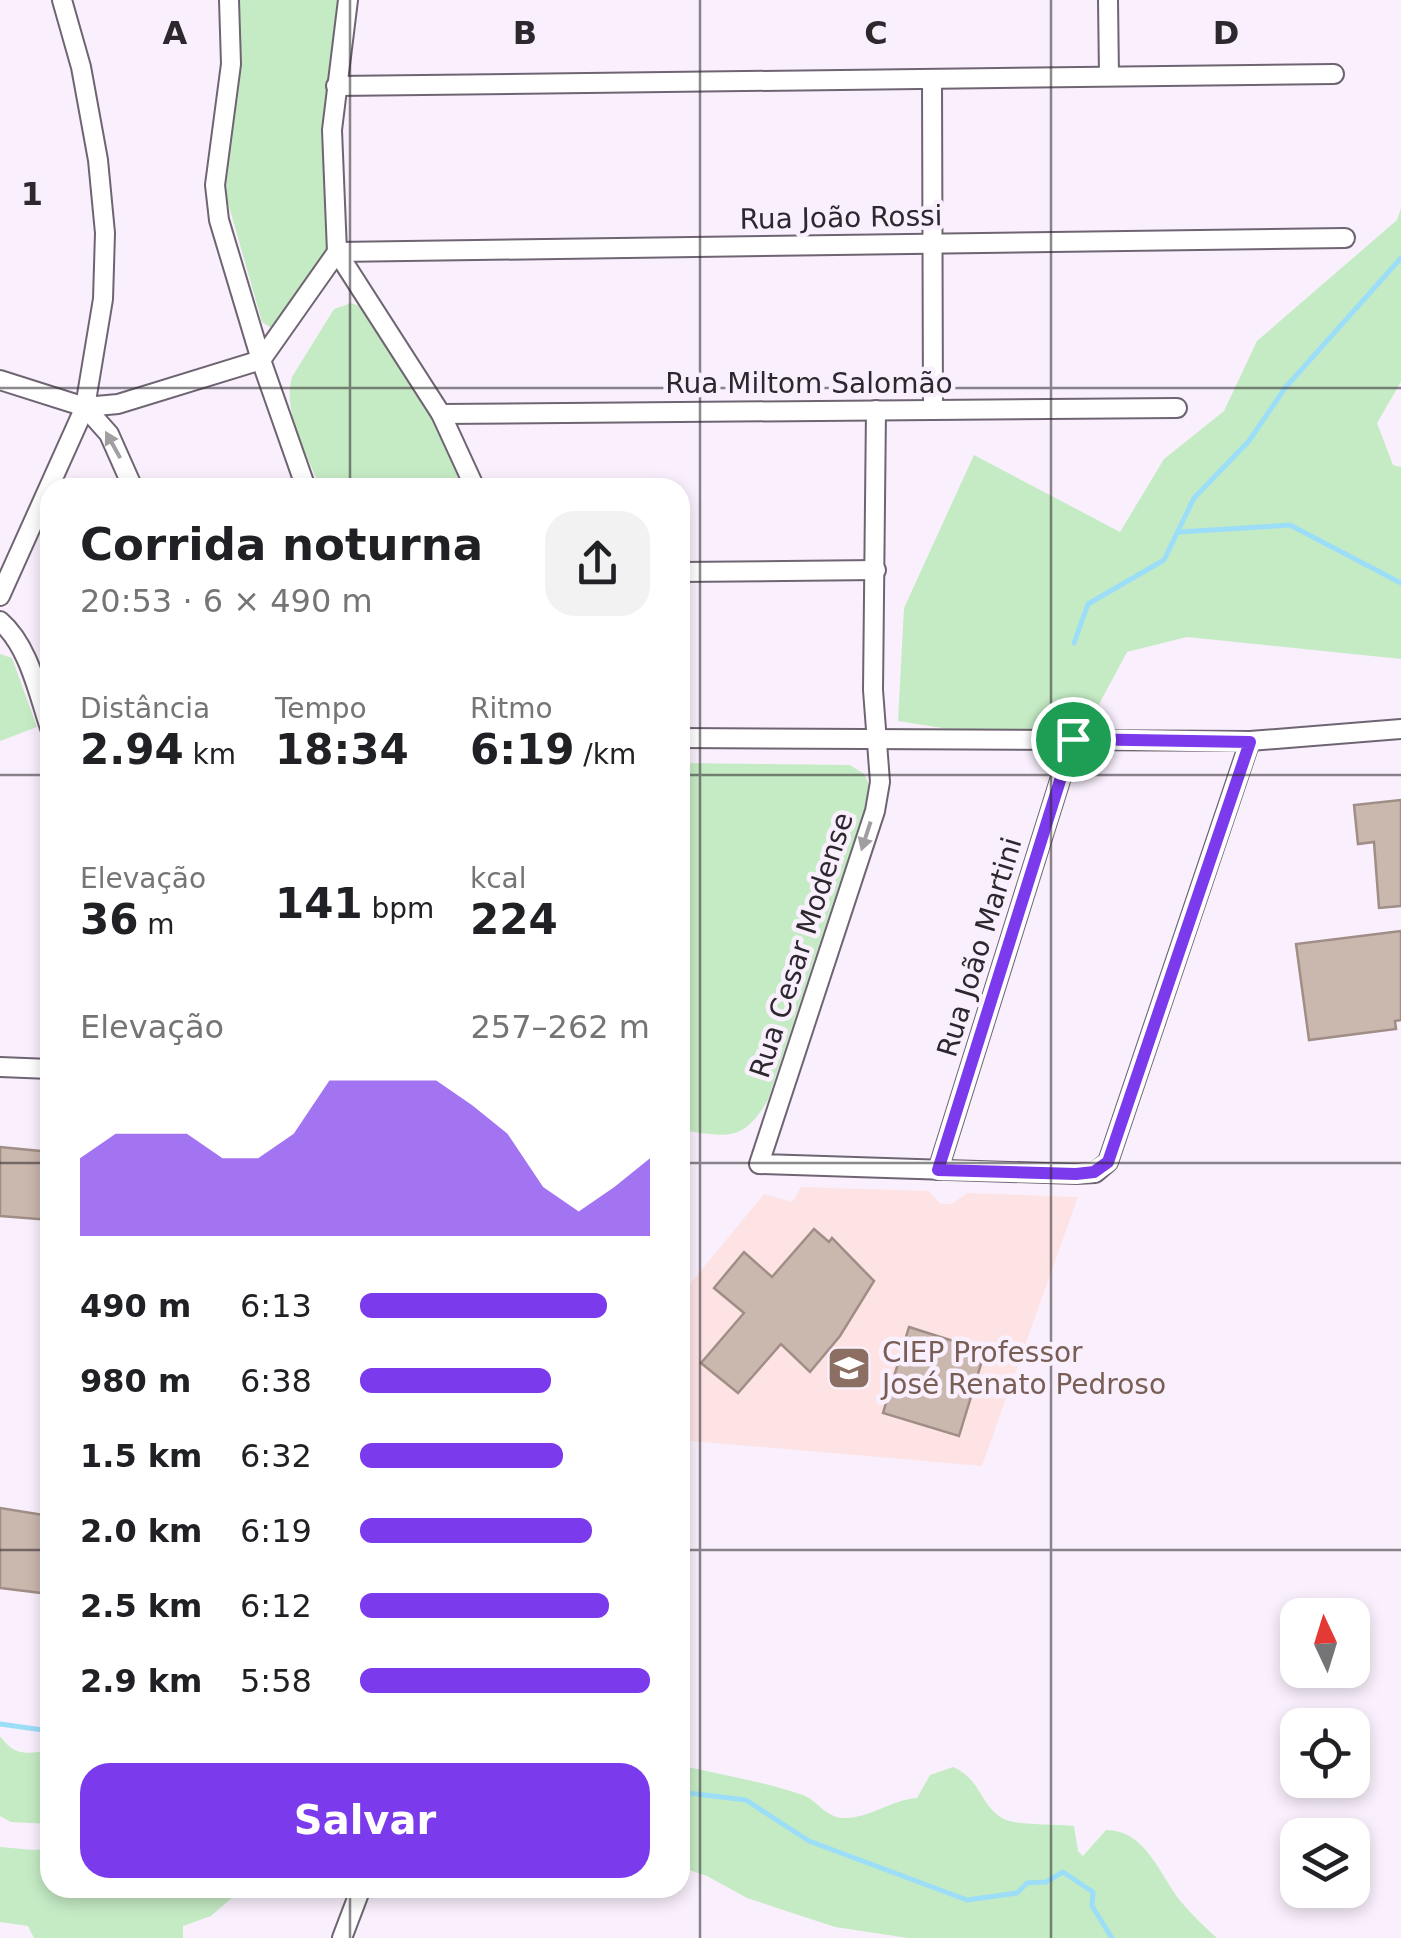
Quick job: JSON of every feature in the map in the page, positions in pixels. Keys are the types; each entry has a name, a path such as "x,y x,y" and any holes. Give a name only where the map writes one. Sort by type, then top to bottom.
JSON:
{"street":[{"path":"53,478 85,407 103,298 105,233 98,160 82,67 62,0"},
{"path":"229,0 231,64 215,185 219,220 261,360 302,478"},
{"path":"348,0 336,86 332,176 338,252 442,414 470,478"},
{"path":"1108,0 1109,76"},
{"path":"336,86 1334,74"},
{"path":"932,79 932,410"},
{"name":"Rua João Rossi","path":"338,252 1345,238"},
{"path":"0,380 85,407 118,404 261,360 338,252"},
{"path":"85,407 109,434 129,478"},
{"name":"Rua Miltom Salomão","path":"442,414 1176,408"},
{"name":"Rua Cesar Modense","path":"876,410 873,690 880,782 874,811 759,1164 938,1170"},
{"path":"0,596 40,507"},
{"path":"690,572 876,570"},
{"path":"0,622 11,630 22,649 40,700"},
{"path":"690,738 1250,742 1401,729"},
{"name":"Rua João Martini","path":"938,1170 1073,739"},
{"path":"938,1170 1076,1174 1094,1172 1108,1162 1250,742"},
{"path":"0,1067 40,1069"},
{"path":"342,1938 358,1898"}],"shaded area":[{"name":"CIEP Professor José Renato Pedroso","path":"801,1187 929,1191 941,1204 952,1204 967,1193 1078,1197 982,1466 690,1441 690,1284 764,1194 792,1202"}],"green space":[{"path":"239,0 338,0 323,153 329,255 273,329 262,322 227,199 223,168 241,30"},
{"path":"1401,208 1401,382 1377,423 1393,465 1401,467 1401,659 1187,637 1127,652 1088,725 974,733 898,721 904,608 974,455 1120,532 1164,459 1224,411 1257,341 1397,220"},
{"path":"351,303 367,309 439,426 460,478 316,478 293,418 290,390 292,377 334,309"},
{"path":"0,654 12,658 37,727 0,741"},
{"path":"690,763 850,765 864,774 871,789 768,1100 741,1130 709,1134 690,1131"},
{"path":"0,1736 16,1751 40,1752 40,1823 11,1822 0,1816"},
{"path":"690,1767 803,1795 831,1815 843,1818 862,1816 917,1798 930,1775 953,1767 970,1778 994,1812 1008,1821 1074,1826 1078,1851 1083,1856 1106,1830 1132,1838 1151,1857 1183,1904 1217,1938 908,1938 835,1927 747,1898 690,1870"},
{"path":"0,1847 40,1849 40,1898 232,1898 211,1916 183,1926 183,1938 34,1938 28,1926 0,1922"}],"building":[{"path":"1401,800 1401,906 1379,908 1374,842 1358,844 1354,805"},
{"path":"1401,931 1401,1020 1395,1021 1396,1029 1309,1040 1296,944"},
{"path":"0,1147 40,1151 40,1219 0,1216"},
{"path":"814,1229 829,1242 832,1238 874,1281 840,1336 810,1372 781,1344 738,1393 701,1363 744,1313 714,1288 744,1252 772,1277"},
{"path":"909,1327 985,1351 959,1436 883,1413"},
{"path":"0,1508 40,1514 40,1593 0,1588"}],"waterway":[{"path":"1074,643 1088,604 1164,560 1194,498 1249,441 1285,388 1401,258"},
{"path":"1179,532 1290,525 1401,583"},
{"path":"0,1724 40,1730"},
{"path":"690,1793 746,1800 809,1841 967,1900 1017,1893 1027,1883 1046,1882 1063,1872 1093,1892 1092,1906 1112,1938"}],"place":[{"name":"CIEP Professor José Renato Pedroso","path":"849,1368"}],"route":[{"path":"1073,739 1250,742 1108,1162 1094,1172 1076,1174 938,1170 1006,955 1073,739"}]}
